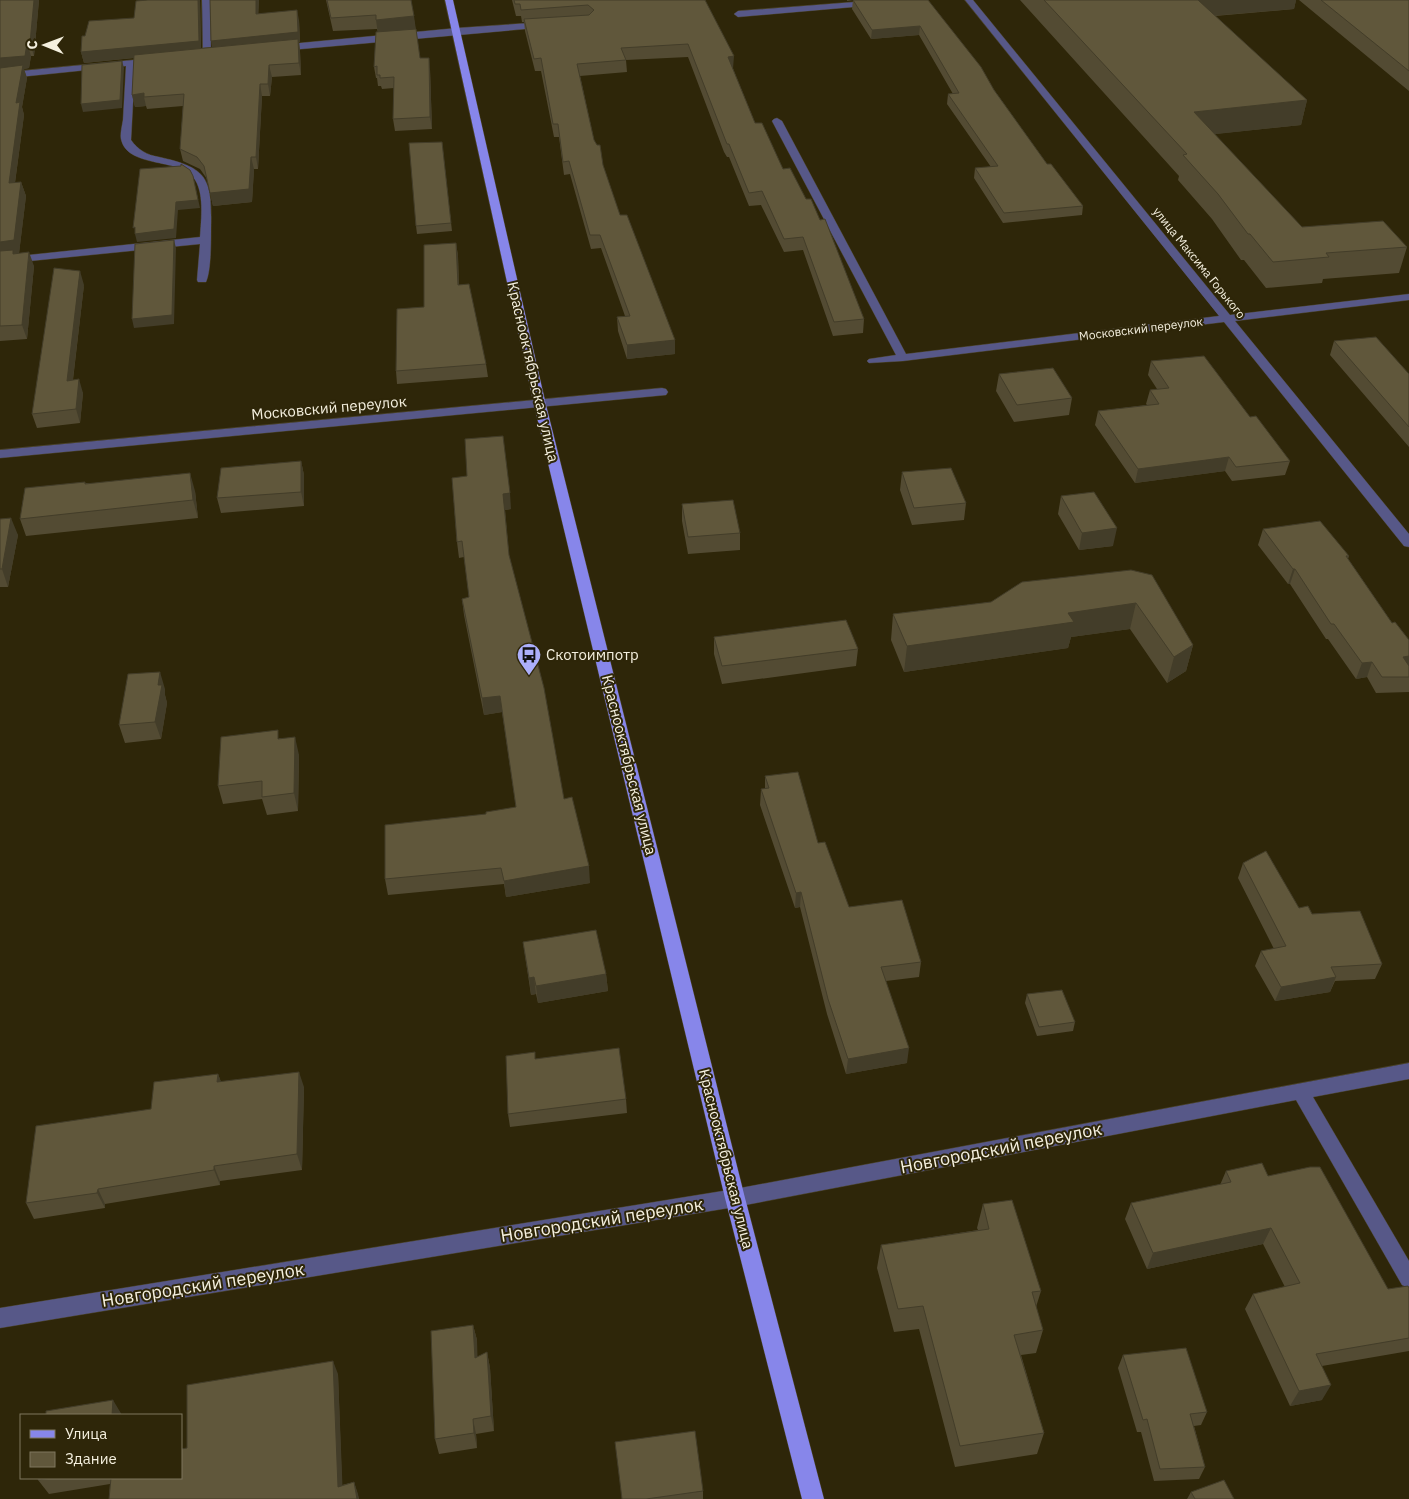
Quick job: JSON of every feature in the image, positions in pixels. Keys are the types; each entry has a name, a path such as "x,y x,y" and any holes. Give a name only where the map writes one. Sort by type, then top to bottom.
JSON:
{"main road":[{"name":"Краснооктябрьская улица","path":"449,0 540,405 735,1198 813,1499"}],"street":[{"path":"206,0 207,55"},
{"path":"808,0 830,7"},
{"path":"738,14 910,0"},
{"name":"улица Максима Горького","path":"969,0 1409,543"},
{"path":"265,50 457,31 551,25"},
{"path":"0,76 160,60"},
{"path":"131,63 126,140 130,148 144,157 182,167 190,171 202,182 206,212 202,280"},
{"path":"777,121 903,358"},
{"path":"0,262 204,240"},
{"name":"Московский переулок","path":"873,361 1409,297"},
{"name":"Московский переулок","path":"0,454 540,405 662,392"},
{"name":"Новгородский переулок","path":"0,1318 735,1198 1409,1071"},
{"path":"1300,1091 1409,1279"}],"building":[{"path":"0,0 34,0 30,43 27,43 25,56 0,58"},
{"path":"198,0 199,41 81,52 82,36 85,36 89,21 134,18 136,1"},
{"path":"210,0 256,0 256,14 297,10 298,32 211,41"},
{"path":"327,0 411,0 414,16 376,20 376,15 331,18"},
{"path":"514,0 705,0 734,56 728,57 755,123 762,123 783,169 790,168 806,199 811,199 820,220 825,219 864,319 834,322 803,237 784,239 762,191 749,193 729,144 727,144 688,44 621,48 626,60 577,64 594,140 597,145 600,145 603,165 620,215 627,215 675,340 627,345 617,317 630,316 600,235 590,235 569,161 563,162 558,124 553,124 541,58 534,59 524,19 589,15 594,10 588,5 521,10 520,4 515,4"},
{"path":"853,0 928,0 981,67 994,90 1047,164 1051,164 1083,206 1004,213 975,168 998,166 948,94 959,93 920,26 872,30"},
{"path":"1044,0 1198,0 1307,100 1194,112 1302,227 1383,221 1407,247 1326,253 1329,257 1273,262 1248,234 1218,194 1183,155 1187,154"},
{"path":"1321,0 1409,0 1409,71"},
{"path":"416,29 420,58 429,58 430,117 393,119 394,77 380,78 380,75 377,75 377,66 374,67 376,32"},
{"path":"298,39 299,63 269,65 268,84 260,84 256,157 251,157 249,189 210,193 204,166 197,157 180,149 184,94 144,97 144,93 132,95 134,55"},
{"path":"122,61 120,100 81,104 82,65"},
{"path":"23,65 16,103 20,102 9,183 21,182 14,240 0,242 0,68"},
{"path":"442,142 451,223 416,226 409,143"},
{"path":"181,164 190,170 193,176 198,200 176,202 174,229 135,234 135,227 133,228 140,169 181,166"},
{"path":"174,240 172,315 132,319 135,244"},
{"path":"456,243 458,285 469,284 486,364 396,371 397,309 424,307 424,245"},
{"path":"13,250 13,254 29,252 22,325 0,326 0,251"},
{"path":"54,268 80,271 67,381 79,379 76,409 32,414"},
{"path":"1376,337 1409,374 1409,427 1334,341"},
{"path":"1204,356 1250,417 1256,416 1290,461 1236,467 1229,457 1138,469 1098,411 1159,404 1150,390 1169,388 1151,361"},
{"path":"1053,368 1072,398 1017,405 999,374"},
{"path":"503,436 510,493 503,494 509,555 544,688 564,799 572,797 589,866 504,881 501,868 385,879 385,825 486,814 486,812 516,807 500,696 482,698 462,599 469,597 462,541 457,542 452,478 467,476 465,439"},
{"path":"301,461 301,492 217,498 221,468"},
{"path":"951,468 966,503 914,508 902,472"},
{"path":"190,473 193,500 20,519 25,488"},
{"path":"1094,492 1117,528 1082,533 1061,496"},
{"path":"733,500 740,533 688,537 682,504"},
{"path":"11,518 2,569 0,569 0,519"},
{"path":"1320,521 1349,556 1346,556 1392,623 1395,622 1409,640 1409,656 1403,657 1409,666 1409,677 1382,677 1372,662 1362,663 1334,624 1331,624 1295,569 1293,569 1263,529"},
{"path":"1131,570 1152,575 1193,645 1174,657 1136,603 1068,613 1074,622 907,646 893,614 991,602 1022,582"},
{"path":"846,620 858,649 722,666 714,637"},
{"path":"160,672 158,685 162,685 155,722 119,725 128,674"},
{"path":"278,730 278,739 295,737 294,793 262,797 262,781 218,786 221,737"},
{"path":"798,772 818,843 825,842 849,907 902,900 921,962 881,967 909,1048 848,1059 828,999 801,892 796,893 761,789 769,788 765,776"},
{"path":"1266,851 1299,908 1308,906 1312,914 1360,911 1382,964 1331,967 1336,977 1281,987 1261,951 1286,946 1243,863"},
{"path":"596,930 606,974 536,986 534,977 529,978 523,942"},
{"path":"1062,990 1075,1022 1039,1027 1027,994"},
{"path":"619,1048 626,1099 508,1114 506,1056 535,1052 535,1059"},
{"path":"299,1072 297,1154 214,1166 214,1170 98,1189 97,1193 26,1203 36,1126 151,1109 154,1082 218,1074 217,1082"},
{"path":"1262,1163 1268,1176 1310,1167 1320,1167 1388,1289 1408,1286 1409,1288 1409,1338 1316,1354 1331,1385 1299,1391 1253,1294 1300,1283 1271,1228 1153,1253 1131,1203 1231,1182 1226,1171"},
{"path":"1012,1200 1041,1291 1032,1292 1043,1330 1014,1335 1044,1433 960,1446 923,1306 898,1309 881,1245 989,1229 983,1204"},
{"path":"473,1325 475,1358 487,1352 491,1416 473,1419 474,1433 435,1439 431,1331"},
{"path":"1186,1348 1207,1412 1190,1414 1205,1467 1160,1469 1147,1419 1143,1420 1123,1355"},
{"path":"333,1361 338,1487 354,1482 357,1499 109,1499 111,1479 182,1479 182,1449 187,1448 187,1385"},
{"path":"113,1400 112,1414 46,1414 46,1411"},
{"path":"695,1431 703,1491 646,1499 622,1499 615,1442"},
{"path":"1224,1480 1234,1499 1195,1499 1191,1492"}],"place":[{"name":"Скотоимпотр","path":"529,676"}]}
